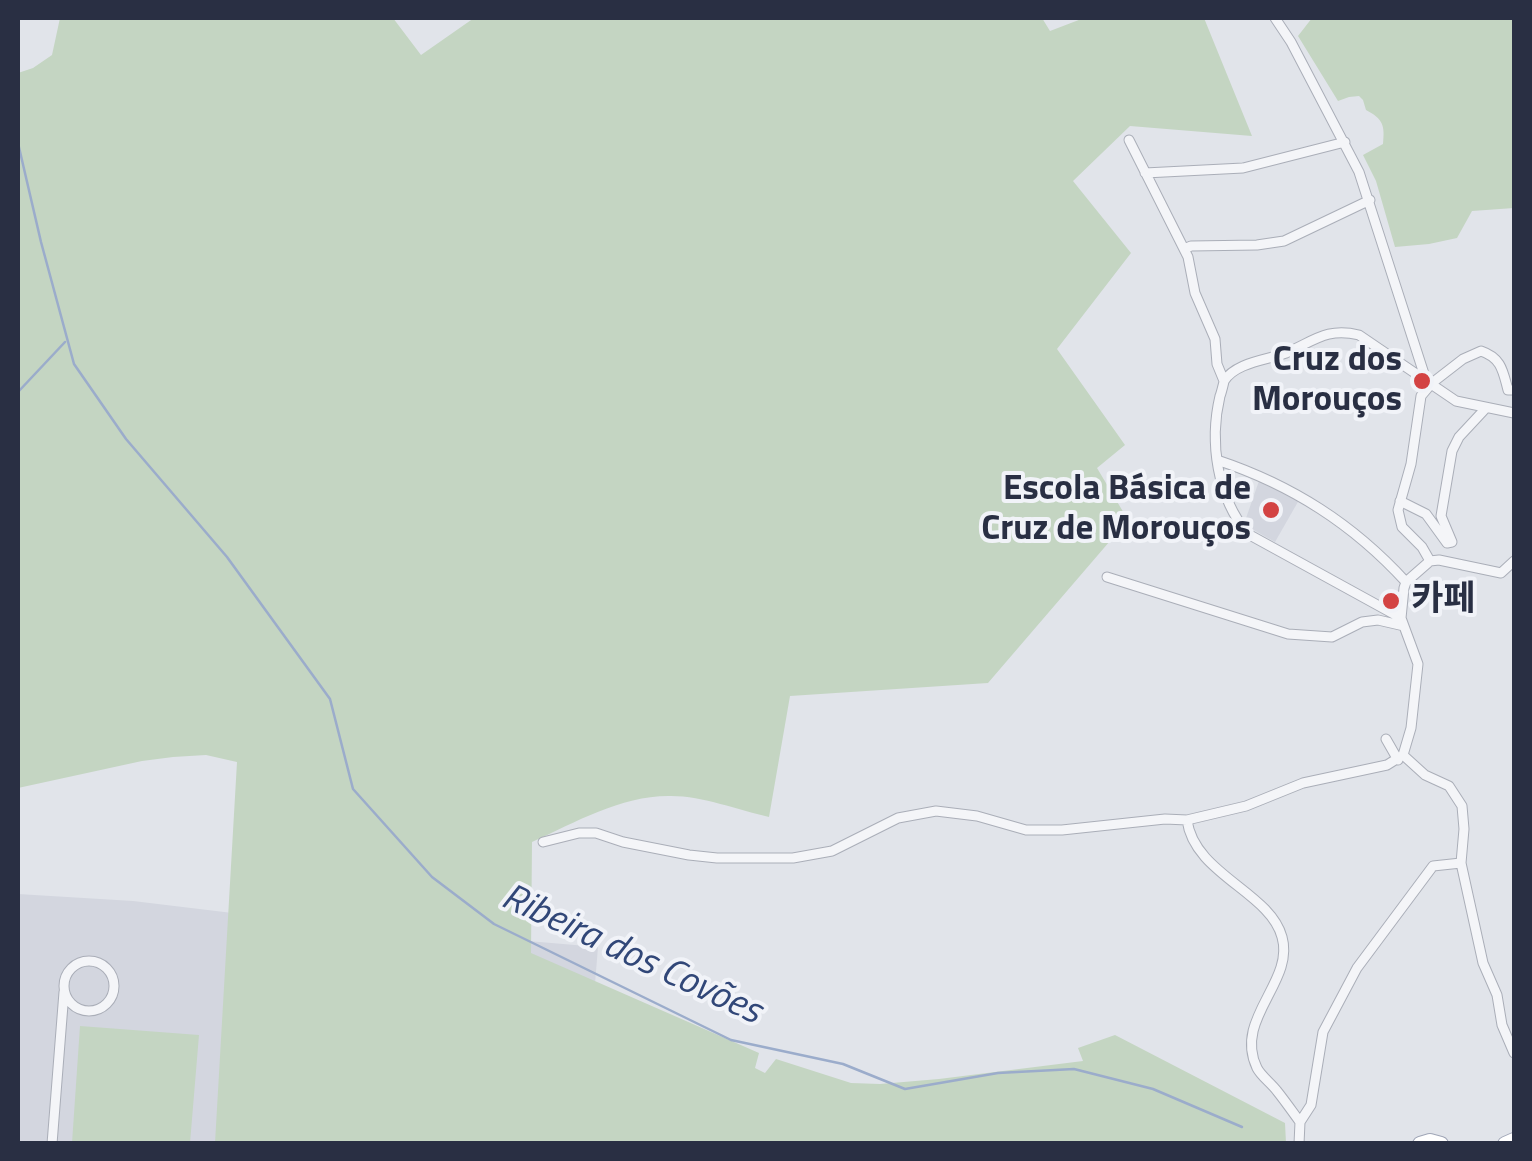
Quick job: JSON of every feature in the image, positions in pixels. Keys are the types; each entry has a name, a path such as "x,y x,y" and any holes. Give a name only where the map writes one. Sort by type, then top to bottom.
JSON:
{"main road":[{"path":"1504,1144 1514,1140"},
{"path":"1420,1144 1440,1144"}],"street":[{"path":"1275,18 1345,142 1370,200 1428,380 1412,464 1398,510 1402,527 1430,561"},
{"path":"1129,140 1190,264 1194,293 1215,340 1217,364 1224,381"},
{"path":"1145,173 1243,168 1345,142"},
{"path":"1184,249 1284,241 1370,200"},
{"path":"1402,622 1248,534 1236,520 1223,490 1217,460 1217,410 1224,381 1238,369 1286,353 1321,335 1342,331 1358,335 1456,400 1514,413"},
{"path":"1428,380 1481,351 1499,361 1508,390 1514,390"},
{"path":"1400,501 1426,514 1447,544 1452,542 1440,516 1452,451 1459,437 1486,408"},
{"path":"1217,460 1261,476 1322,509 1352,529 1406,582"},
{"path":"1401,758 1411,728 1418,664 1402,622 1406,582 1430,561 1501,573 1514,561"},
{"path":"1107,577 1288,634 1332,637 1362,622 1402,622"},
{"path":"1386,739 1401,758 1424,775 1449,786 1462,806 1461,863 1483,963 1497,994 1502,1025 1514,1053"},
{"path":"543,842 596,833 688,856 793,858 832,851 898,818 936,811 977,816 1026,830 1187,820 1246,806 1303,783 1365,771 1401,758"},
{"path":"1187,820 1189,834 1199,850 1273,918 1282,937 1284,958 1254,1025 1251,1049 1258,1070 1300,1122"},
{"path":"1299,1144 1300,1122 1311,1104 1323,1032 1358,968 1433,866 1461,863"},
{"path":"52,1144 64,988 68,971 83,961 104,965 114,979 112,998 106,1005 76,1015 61,1031"},
{"path":"64,988 71,1004 90,1011"}],"shaded area":[{"name":"Escola Básica de Cruz de Morouços","path":"1260,478 1299,500 1275,542 1245,521"},
{"path":"18,894 133,901 307,922 598,947 582,1143 18,1143"}],"green space":[{"path":"60,18 393,18 421,55 474,18 1042,18 1050,31 1084,18 1204,18 1252,136 1130,126 1073,181 1131,253 1057,349 1125,445 1097,468 1128,520 988,683 790,696 769,817 695,798 653,797 600,811 532,842 531,953 759,1053 755,1068 765,1073 776,1059 851,1083 939,1079 1083,1061 1078,1048 1115,1035 1285,1123 1286,1143 215,1143 237,762 206,755 173,757 18,788 18,73 52,55"},
{"path":"1312,18 1514,18 1514,208 1472,211 1457,238 1395,247 1376,181 1363,155 1383,144 1382,123 1366,110 1359,96 1338,101 1298,36"},
{"path":"80,1026 199,1035 190,1143 72,1143"}],"waterway":[{"name":"Ribeira dos Covões","path":"18,143 74,364 126,439 227,557 330,699 353,789 432,877 494,924 731,1040 843,1064 905,1089 998,1073 1074,1069 1153,1089 1242,1127"},
{"path":"18,392 65,342"}],"place":[{"name":"Cruz dos Morouços","path":"1422,381"},
{"name":"Escola Básica de Cruz de Morouços","path":"1271,510"},
{"name":"카페","path":"1391,601"}]}
